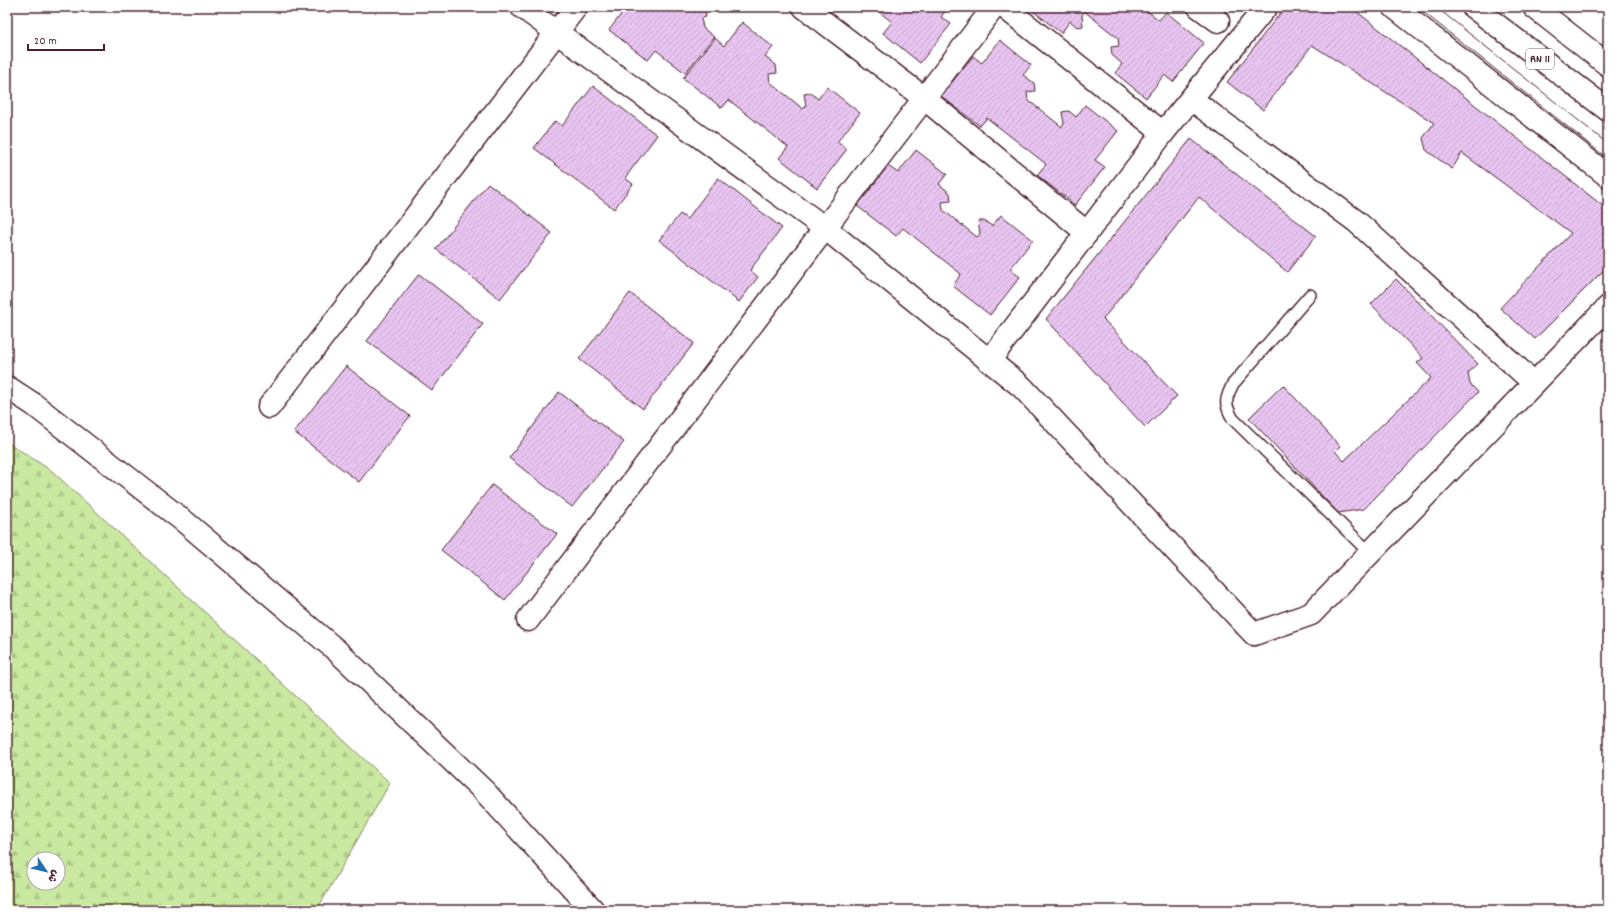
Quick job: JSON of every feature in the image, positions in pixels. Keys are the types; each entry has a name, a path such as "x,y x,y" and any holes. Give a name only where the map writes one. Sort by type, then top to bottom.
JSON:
{"main road":[{"path":"522,7 825,228 1022,387 1254,634 1311,614 1608,307"},
{"path":"269,408 576,7"},
{"path":"804,7 924,98 1087,233"},
{"path":"528,620 994,7"},
{"path":"1004,7 1163,133"},
{"path":"1199,7 1218,21"},
{"path":"989,361 1163,133 1266,7"},
{"path":"1394,7 1608,176"},
{"name":"RN 11","path":"1472,7 1608,110"},
{"path":"1534,7 1608,65"},
{"path":"1191,99 1357,222 1534,383"},
{"path":"7,387 33,404 185,522 336,650 484,791 593,910"}],"lane":[{"path":"1310,295 1233,384 1226,396 1227,409 1233,419 1370,553"}],"green space":[{"path":"7,442 52,471 390,783 317,910 7,910"}],"building":[{"path":"627,7 704,7 706,17 701,18 703,28 714,37 685,73 656,50 648,60 609,30"},
{"path":"873,7 948,7 941,17 951,24 920,63 883,33 892,22"},
{"path":"1028,7 1142,7 1159,20 1166,12 1204,43 1173,82 1164,75 1146,98 1115,73 1122,64 1112,55 1111,47 1119,46 1118,38 1084,11 1082,15 1083,26 1077,27 1070,21 1061,33"},
{"path":"1285,7 1351,7 1608,210 1608,266 1535,339 1500,308 1571,233 1462,153 1452,169 1426,150 1423,138 1434,123 1312,45 1263,110 1227,82"},
{"path":"742,22 773,47 765,57 776,65 777,73 769,74 770,82 803,109 806,106 804,94 811,93 818,99 827,87 860,113 837,142 847,149 817,188 779,158 788,147 729,100 722,108 683,78 715,38 724,46"},
{"path":"1000,40 1031,65 1023,75 1034,83 1035,91 1027,92 1028,100 1062,127 1064,124 1062,112 1069,111 1076,117 1085,105 1118,131 1095,160 1105,167 1075,205 1037,175 1046,164 987,118 980,126 941,96 973,56 982,63"},
{"path":"593,86 657,135 625,178 633,184 614,209 534,148 555,121 562,126"},
{"path":"1191,139 1316,236 1287,272 1199,197 1103,319 1177,396 1145,427 1046,319"},
{"path":"916,150 947,174 939,184 950,193 951,201 942,202 943,210 977,237 980,234 978,221 984,221 992,226 1001,215 1033,240 1010,269 1020,277 990,315 953,286 961,274 903,228 896,236 857,206 888,166 898,173"},
{"path":"718,178 782,228 750,270 758,277 739,302 659,240 680,214 687,219"},
{"path":"488,183 552,233 500,299 436,249"},
{"path":"419,274 483,324 432,390 367,341"},
{"path":"1396,279 1478,364 1468,373 1470,384 1478,392 1364,509 1338,513 1249,418 1283,385 1340,446 1335,451 1344,461 1431,378 1417,363 1423,358 1371,304"},
{"path":"630,293 694,343 643,409 579,359"},
{"path":"346,366 410,416 359,482 294,432"},
{"path":"559,392 624,442 572,507 509,458"},
{"path":"492,485 557,534 505,600 441,550"}],"tram line":[{"path":"1417,7 1608,159"},
{"path":"1436,7 1608,144"}]}
